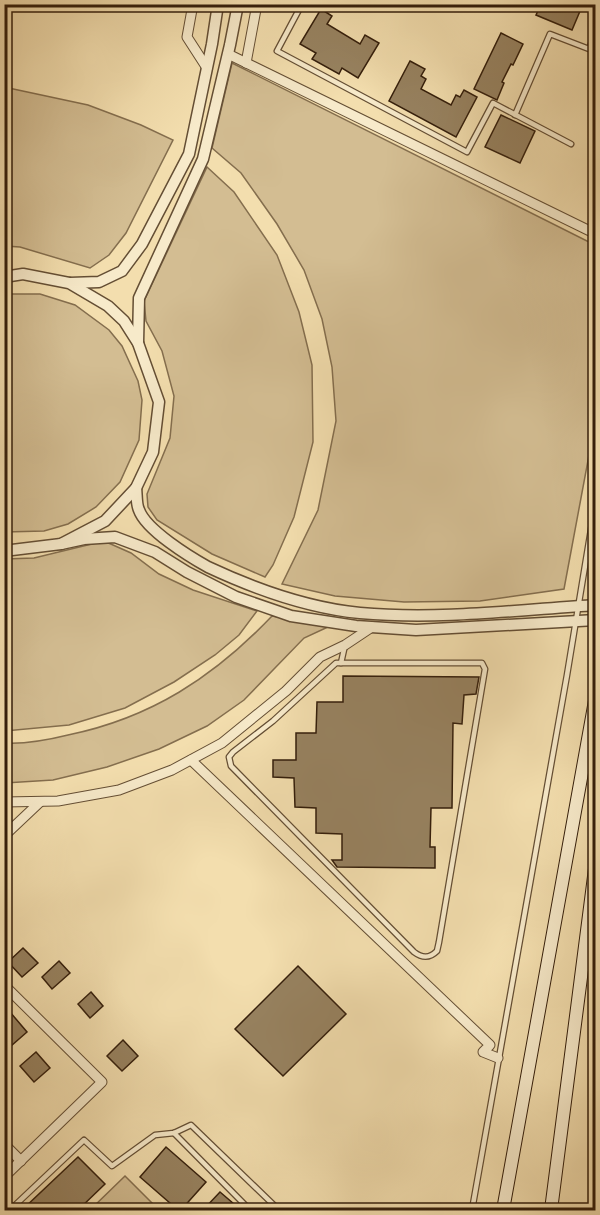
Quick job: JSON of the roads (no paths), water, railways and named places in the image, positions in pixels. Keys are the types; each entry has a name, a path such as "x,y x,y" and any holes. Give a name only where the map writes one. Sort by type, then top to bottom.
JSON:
{"main road":[{"path":"503,1210 596,695"},
{"path":"551,1210 596,861"}],"street":[{"path":"193,4 187,37 207,68"},
{"path":"4,277 23,274 69,283 99,282 122,271 142,244 189,154 218,4"},
{"path":"138,343 139,298 203,159 228,54 237,4"},
{"path":"246,63 257,4"},
{"path":"228,54 596,234"},
{"path":"61,544 105,521 136,488 153,452 159,402 138,343 124,321 108,306 69,283"},
{"path":"136,488 139,511 153,530 192,558 242,583 294,600 359,613 445,615 596,605"},
{"path":"4,549 12,550 84,539 115,537 155,552 236,597 291,616 372,627 416,630 596,620"},
{"path":"4,802 58,801 119,790 172,770 222,743 286,691 320,657 345,645 372,627"},
{"path":"191,760 490,1045 483,1052 498,1059"},
{"path":"4,836 40,802"},
{"path":"4,985 102,1082 4,1177"},
{"path":"4,1144 21,1161"}],"lane":[{"path":"302,4 277,51 466,152 493,103 571,144"},
{"path":"515,115 550,34 590,49 596,31"},
{"path":"472,1210 596,499"},
{"path":"341,663 345,645"},
{"path":"341,663 482,663 485,669 439,942 437,951 427,957 421,957 414,952 239,775 229,762 228,757 233,752 273,721 323,677 332,666 341,663"},
{"path":"10,1210 84,1140 112,1166 155,1135 174,1133 191,1125 279,1210"},
{"path":"174,1133 250,1210"}]}
